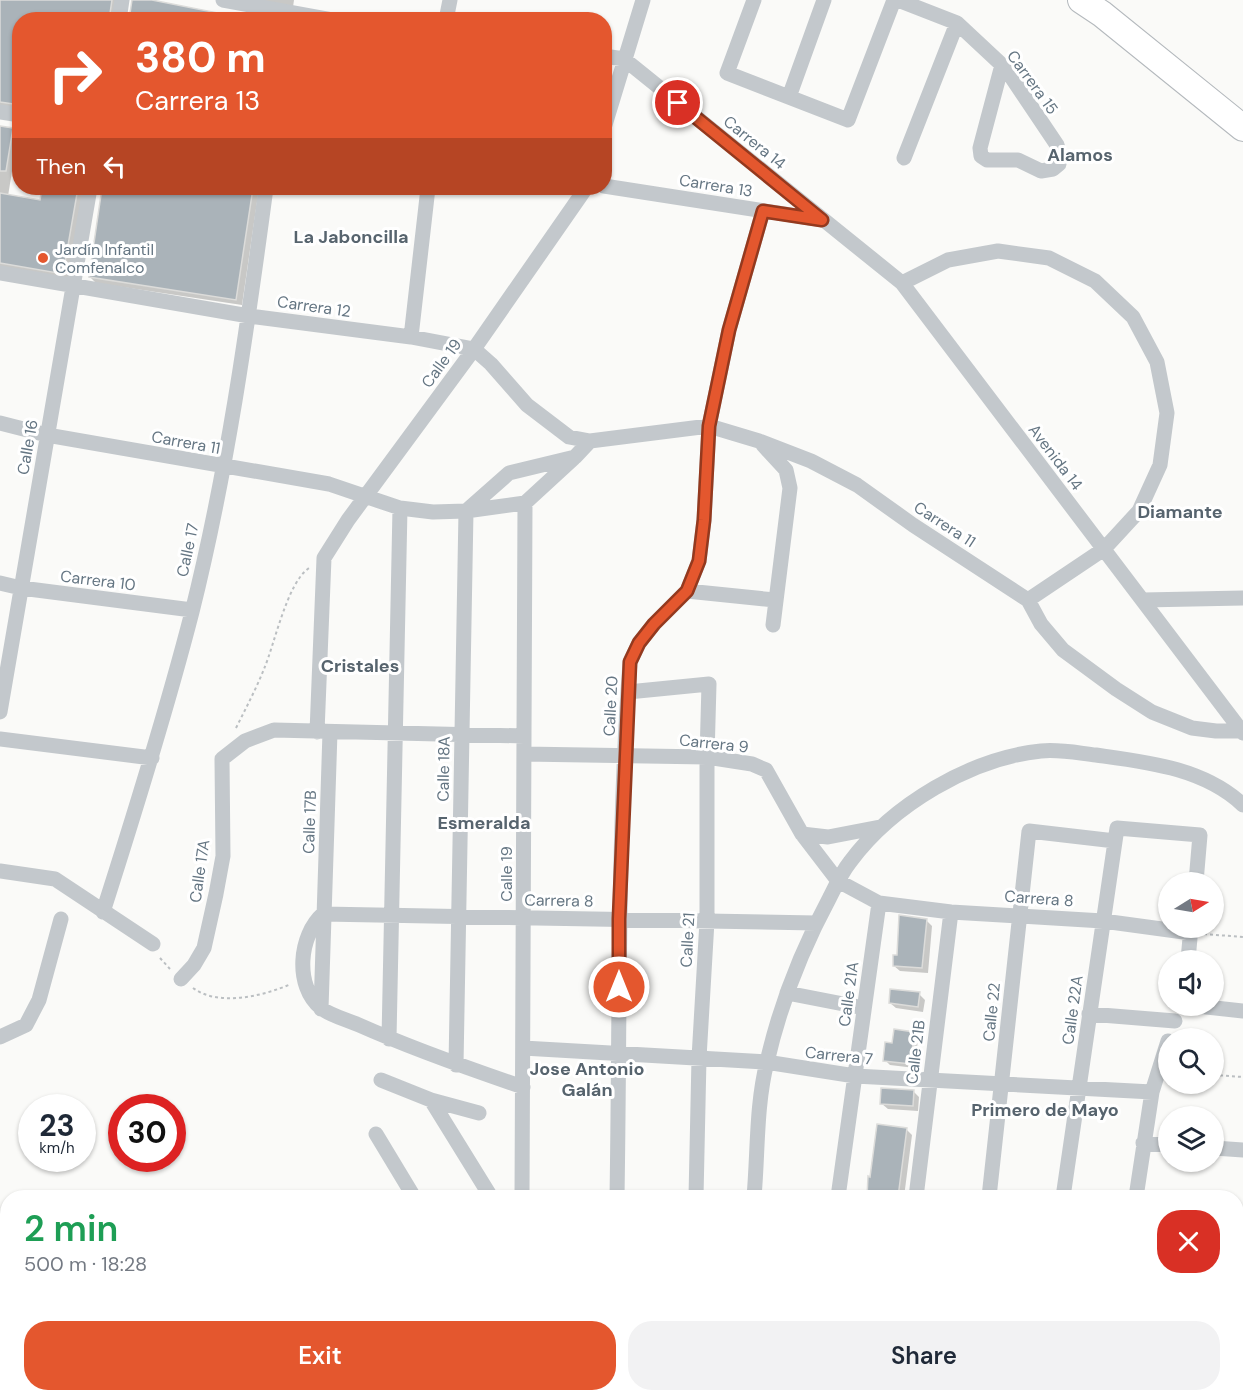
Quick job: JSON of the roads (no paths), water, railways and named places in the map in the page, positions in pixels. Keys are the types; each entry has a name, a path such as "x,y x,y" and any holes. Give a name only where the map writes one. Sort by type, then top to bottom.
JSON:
{"highway":[{"path":"1081,0 1102,14 1243,129"}],"street":[{"path":"223,0 294,11"},
{"path":"612,100 644,0"},
{"path":"754,0 727,73 848,120 894,0"},
{"path":"789,97 824,0"},
{"name":"Carrera 15","path":"898,0 957,23 1002,65 1057,145 1060,154 1059,164 1053,169 1041,171 1018,160 987,160 981,156 980,148 1002,65"},
{"path":"904,158 957,23"},
{"path":"612,57 624,58"},
{"name":"Carrera 14","path":"624,58 822,220"},
{"name":"Carrera 13","path":"612,187 822,220"},
{"name":"Calle 16","path":"0,712 89,195"},
{"name":"Calle 17","path":"103,912 152,758 192,610 224,466 249,316 265,195"},
{"path":"411,337 427,195"},
{"name":"Calle 19","path":"324,558 348,520 474,349 581,195"},
{"name":"Calle 20","path":"616,1190 620,1054 619,919 630,662 639,643 665,612 687,591 699,561 704,520 709,426 729,330 763,211"},
{"name":"Avenida 14","path":"822,220 902,284 1242,732"},
{"path":"902,284 948,260 958,258 998,251 1049,258 1095,281 1133,317 1157,362 1167,413 1160,465 1138,512 1104,549 1028,600"},
{"name":"Carrera 12","path":"0,273 249,316 411,337 474,349"},
{"path":"474,349 491,364 526,405 547,422 568,437 590,441"},
{"name":"Carrera 11","path":"0,423 47,435 329,484 400,508 433,512 466,511"},
{"name":"Carrera 11","path":"590,441 709,426 759,441 811,461 857,485 913,525 1028,600 1041,624 1064,650 1116,689 1152,712 1192,728 1242,732"},
{"path":"466,511 525,503 590,441"},
{"path":"759,441 786,470 790,488 773,625"},
{"path":"466,511 509,473 575,457"},
{"name":"Calle 19","path":"522,1190 525,503"},
{"path":"389,1039 400,508"},
{"name":"Calle 18A","path":"456,1065 466,511"},
{"name":"Calle 17B","path":"323,914 324,558"},
{"name":"Carrera 10","path":"0,583 21,588 192,610"},
{"path":"687,591 776,600"},
{"path":"1143,600 1243,598"},
{"name":"Calle 21","path":"628,692 709,684 706,757 707,921 699,1058 696,1190"},
{"name":"Calle 17A","path":"181,979 194,965 204,948 218,885 223,856 222,759 245,741 274,730 324,732"},
{"path":"324,732 524,736"},
{"path":"0,739 152,758"},
{"path":"754,1190 760,1102 766,1062 787,993 816,923 838,881 849,863 880,827 921,796 968,772 996,761 1044,750 1134,760 1172,768 1206,779 1232,794 1243,805"},
{"name":"Carrera 9","path":"524,754 706,757 752,764 766,770 802,834 838,881"},
{"path":"802,834 828,837 880,827"},
{"name":"Calle 22","path":"990,1190 1029,831 1116,835"},
{"path":"1116,835 1200,835 1197,872"},
{"name":"Calle 22A","path":"1064,1190 1116,835"},
{"path":"0,871 55,879 153,944"},
{"name":"Carrera 8","path":"838,881 879,903 951,912 1020,914 1158,927"},
{"name":"Calle 21A","path":"839,1190 879,903"},
{"name":"Calle 21B","path":"917,1190 951,912"},
{"path":"323,914 308,932 303,953 304,978 321,1009 456,1065 523,1087"},
{"path":"321,1009 323,914"},
{"name":"Carrera 8","path":"323,914 816,923"},
{"path":"0,1037 26,1024 39,1000 61,919"},
{"path":"787,993 864,1008"},
{"path":"1224,1009 1243,1011"},
{"path":"1089,1014 1175,1021"},
{"path":"1173,1028 1178,1016"},
{"name":"Carrera 7","path":"523,1048 766,1062 855,1076 1152,1092"},
{"path":"1137,1190 1152,1092 1158,1073"},
{"path":"381,1080 432,1100 479,1113"},
{"path":"432,1100 487,1190"},
{"path":"376,1134 410,1190"},
{"path":"1143,1143 1158,1144"},
{"path":"1224,1149 1243,1150"}],"place":[{"name":"Jardín Infantil Comfenalco","path":"43,258"}],"district":[{"name":"Alamos","path":"1080,155"},
{"name":"La Jaboncilla","path":"351,237"},
{"name":"Diamante","path":"1180,512"},
{"name":"Cristales","path":"360,666"},
{"name":"Esmeralda","path":"484,823"},
{"name":"Jose Antonio Galán","path":"587,1079"},
{"name":"Primero de Mayo","path":"1045,1110"}]}
